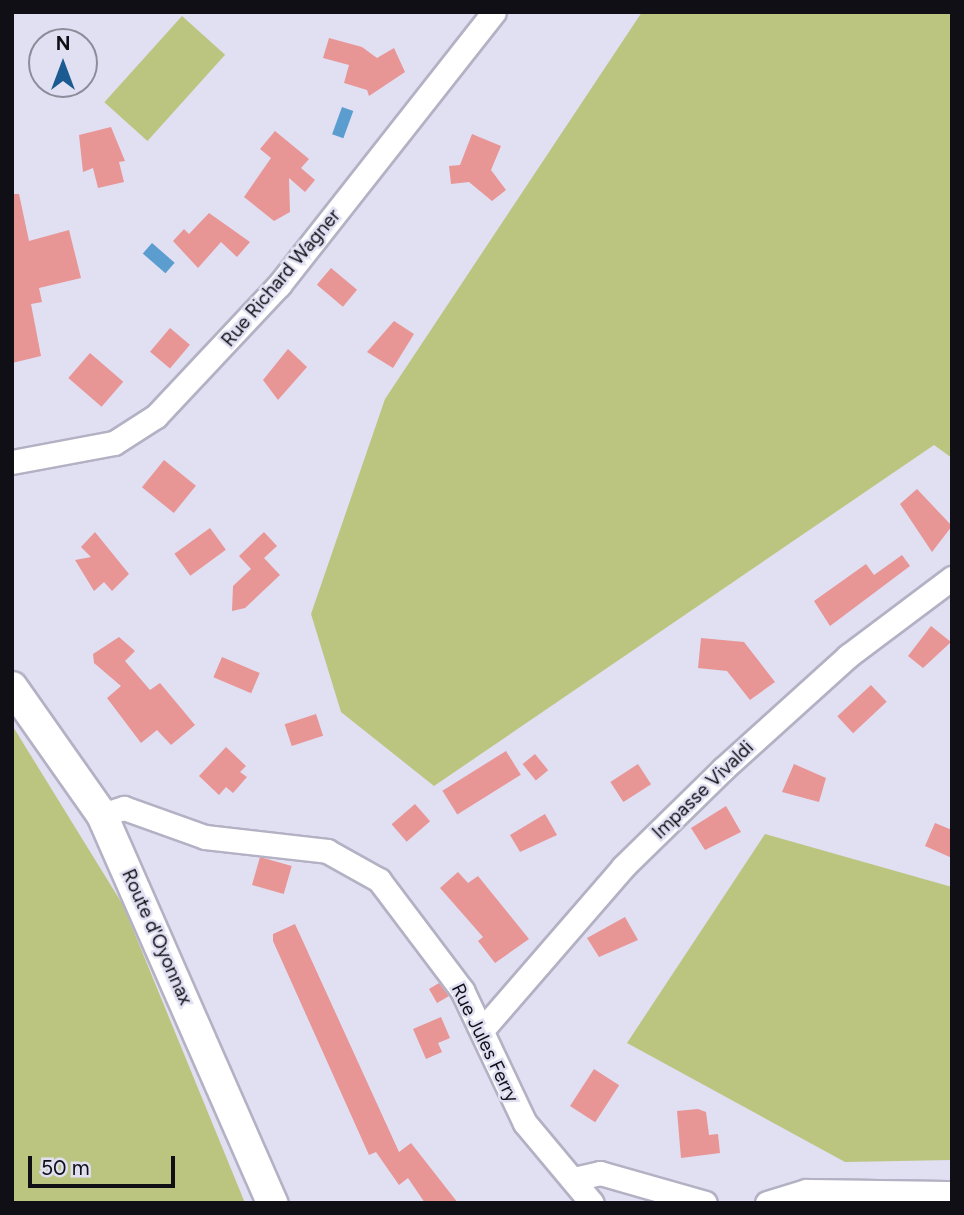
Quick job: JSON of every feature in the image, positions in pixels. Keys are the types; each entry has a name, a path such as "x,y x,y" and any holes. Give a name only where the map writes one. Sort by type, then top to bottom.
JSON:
{"main road":[{"name":"Route d'Oyonnax","path":"12,687 102,815 272,1203"}],"street":[{"name":"Rue Richard Wagner","path":"12,462 114,443 156,416 279,285 494,12"},
{"name":"Impasse Vivaldi","path":"482,1030 623,867 723,769 848,656 952,578"},
{"name":"Rue Jules Ferry","path":"102,815 124,808 205,837 294,845 353,862 399,901 431,943 482,1030 512,1102 592,1203"},
{"path":"574,1179 600,1173 705,1203"},
{"path":"767,1203 806,1191 952,1193"}],"green space":[{"path":"642,12 952,12 952,458 934,445 434,786 341,712 311,614 385,399"},
{"path":"182,16 225,55 147,141 104,102"},
{"path":"12,725 123,905 245,1203 12,1203"},
{"path":"765,834 952,887 952,1160 845,1162 627,1043"}],"water":[{"path":"342,107 353,111 343,138 332,134"},
{"path":"152,243 175,263 165,273 143,254"}],"building":[{"path":"329,38 362,47 377,58 394,48 405,72 369,96 367,90 344,83 349,65 323,58"},
{"path":"111,127 125,161 119,162 124,182 98,188 93,168 83,172 79,135"},
{"path":"275,131 309,159 301,168 315,180 305,192 289,178 290,212 274,221 244,197 271,158 260,149"},
{"path":"472,134 501,146 491,170 506,190 492,201 469,182 451,184 449,166 460,165"},
{"path":"12,194 19,194 29,241 69,230 81,278 39,288 42,302 31,304 41,356 12,363"},
{"path":"209,213 250,242 237,257 221,242 198,268 173,241 184,229 189,234"},
{"path":"331,268 357,290 343,307 317,285"},
{"path":"394,321 414,334 393,368 367,352"},
{"path":"170,328 190,345 170,368 150,352"},
{"path":"288,349 307,367 278,400 263,380"},
{"path":"90,353 123,382 102,407 68,378"},
{"path":"164,460 196,486 174,513 142,487"},
{"path":"917,489 952,526 932,552 900,504"},
{"path":"210,528 226,550 190,576 174,554"},
{"path":"95,532 129,574 112,591 104,582 94,591 75,560 91,557 81,547"},
{"path":"264,532 277,546 264,558 280,575 245,608 232,611 233,586 251,569 239,556"},
{"path":"902,555 910,566 830,626 814,601 866,564 874,575"},
{"path":"931,626 951,642 923,668 908,656"},
{"path":"119,637 135,651 125,661 150,690 160,683 195,725 171,745 157,730 141,743 107,698 121,686 94,663 93,654"},
{"path":"701,638 744,642 775,682 750,700 727,671 698,668"},
{"path":"222,657 260,673 251,693 213,677"},
{"path":"871,685 887,702 853,733 837,716"},
{"path":"316,714 323,736 292,746 285,724"},
{"path":"226,747 246,766 240,772 247,777 233,793 226,787 219,795 199,776"},
{"path":"506,751 521,775 457,814 442,791"},
{"path":"535,754 548,770 536,780 523,764"},
{"path":"638,764 651,784 623,802 610,782"},
{"path":"794,764 826,778 819,802 782,792"},
{"path":"415,804 430,821 407,842 392,824"},
{"path":"726,806 741,832 705,850 691,828"},
{"path":"545,814 557,835 520,852 510,835"},
{"path":"935,823 952,830 952,858 925,846"},
{"path":"260,857 292,866 284,894 252,885"},
{"path":"458,872 468,883 478,876 529,939 495,963 478,941 483,937 440,888"},
{"path":"625,917 638,940 599,957 587,938"},
{"path":"295,924 399,1152 411,1143 458,1203 425,1203 408,1178 399,1185 376,1152 369,1155 273,941 273,934"},
{"path":"439,983 449,996 437,1003 429,989"},
{"path":"441,1017 450,1038 438,1043 442,1052 426,1059 413,1029"},
{"path":"594,1069 619,1085 595,1122 570,1106"},
{"path":"698,1109 706,1112 709,1135 718,1134 720,1153 681,1158 677,1111"}]}
